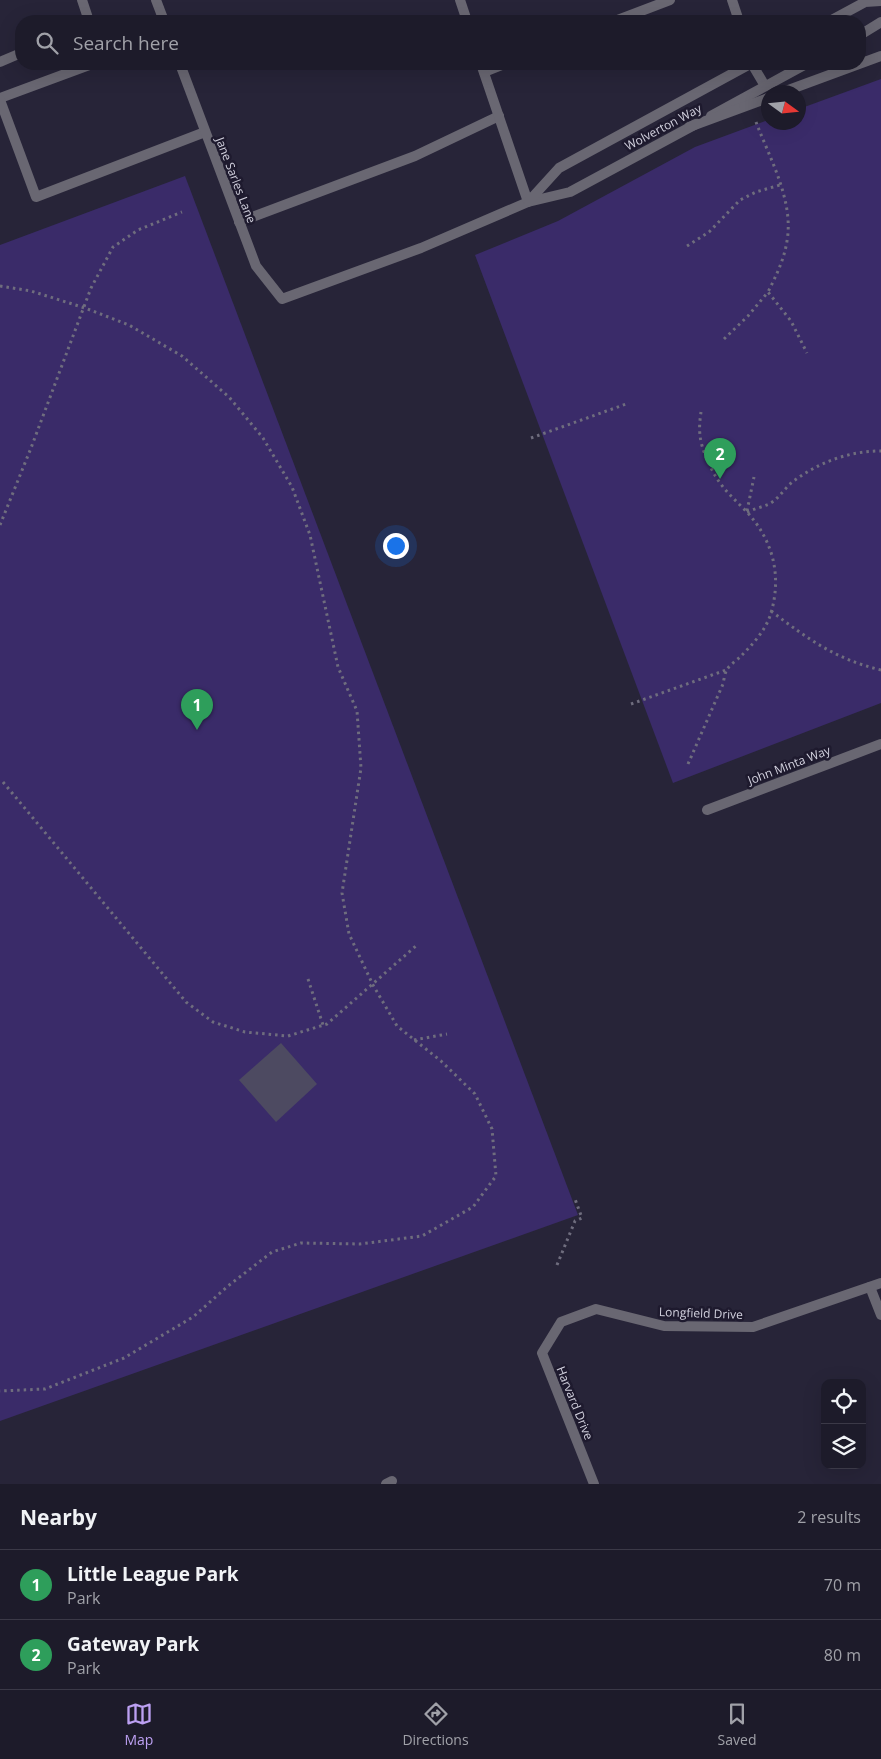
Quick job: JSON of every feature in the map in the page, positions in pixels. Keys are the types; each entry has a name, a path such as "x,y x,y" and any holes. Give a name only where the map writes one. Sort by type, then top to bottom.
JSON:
{"street":[{"path":"82,0 87,15"},
{"path":"156,0 162,15"},
{"path":"460,0 465,15"},
{"path":"631,15 670,0"},
{"path":"732,0 737,15"},
{"path":"841,15 865,2 881,0"},
{"path":"866,31 881,22"},
{"path":"0,62 15,56"},
{"path":"866,62 881,56"},
{"path":"76,70 0,99 36,197 204,132"},
{"name":"Jane Sarles Lane","path":"182,70 256,266 282,299"},
{"path":"483,70 528,202"},
{"name":"Wolverton Way","path":"528,202 559,168 740,70"},
{"path":"755,70 764,85"},
{"name":"Wolverton Way","path":"767,85 795,70"},
{"path":"802,85 843,70"},
{"name":"Wolverton Way","path":"282,299 421,248 528,202 570,192 761,88"},
{"path":"689,127 761,101"},
{"path":"239,222 415,156 499,116"},
{"name":"John Minta Way","path":"707,810 881,744"},
{"name":"Longfield Drive","path":"554,1333 561,1322 596,1309 664,1326 753,1327 881,1283"},
{"path":"870,1287 881,1315"},
{"name":"Harvard Drive","path":"554,1333 542,1354 594,1484"}],"path":[{"path":"724,339 748,316 768,292 780,268 787,240 787,211 780,185 755,121"},
{"path":"687,246 709,232 740,200 756,192 780,185"},
{"path":"0,525 85,308 91,288 113,247 138,230 182,212"},
{"path":"0,286 32,291 85,308 129,325 182,356 229,397 263,438 292,488 310,535 338,667 357,711 360,768 342,893 349,934 373,985 396,1026 441,1061 475,1094 492,1129 496,1176 473,1207 422,1236 360,1244 301,1243 272,1252 228,1286 193,1317 124,1358 45,1389 0,1391"},
{"path":"768,292 791,321 807,353"},
{"path":"531,438 629,403"},
{"path":"631,704 727,670 753,644 763,630 771,611 775,593 776,572 771,552 763,533 747,512 727,493 715,476 706,458 700,435 701,412"},
{"path":"747,512 770,503 792,482 816,466 843,456 869,451 881,451"},
{"path":"747,512 754,477"},
{"path":"771,611 810,641 832,653 856,664 881,670"},
{"path":"688,764 723,684 727,670"},
{"path":"3,782 186,1002 213,1022 245,1032 288,1036 327,1024 417,945"},
{"path":"308,980 323,1025"},
{"path":"414,1040 448,1034"},
{"path":"558,1266 575,1221 582,1218 575,1200"}],"shaded area":[{"path":"881,79 881,703 673,783 475,255 558,221 695,147 761,123 761,130 806,130 806,106"},
{"path":"185,176 578,1215 0,1421 0,245"}],"building":[{"path":"281,1043 317,1084 276,1122 239,1080"}],"place":[{"name":"Gateway Park","path":"720,479"},
{"name":"Little League Park","path":"197,730"}]}
